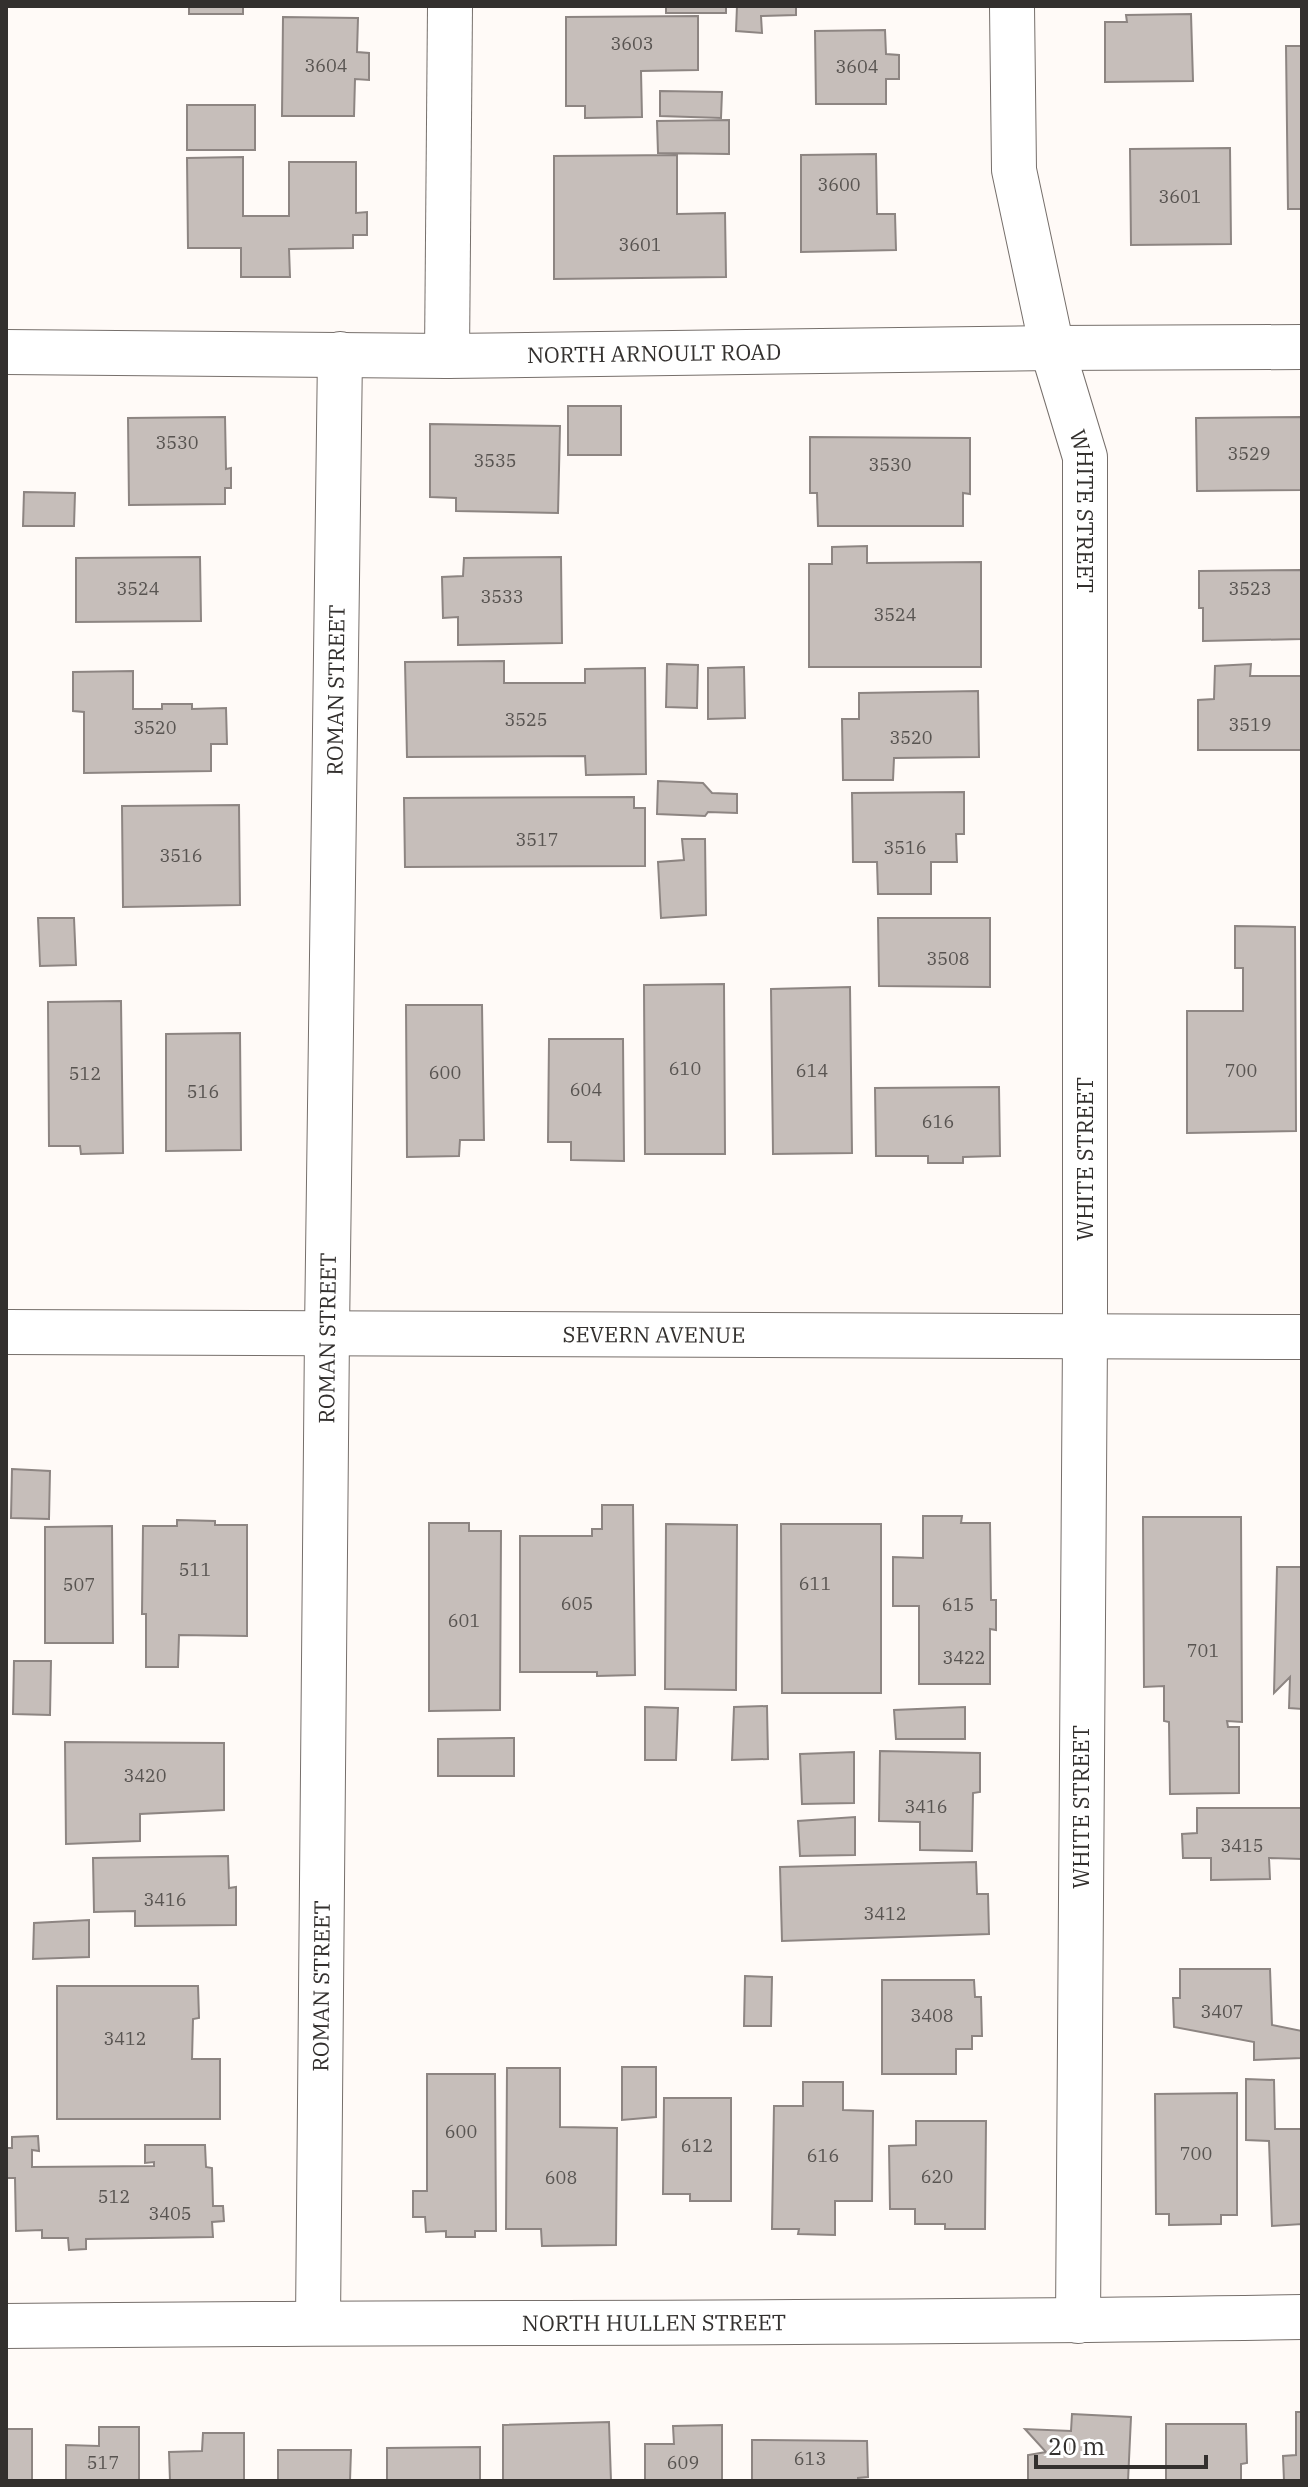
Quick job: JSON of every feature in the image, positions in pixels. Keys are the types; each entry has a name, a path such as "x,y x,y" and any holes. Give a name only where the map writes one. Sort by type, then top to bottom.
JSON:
{"street":[{"path":"447,356 450,6"},
{"name":"WHITE STREET","path":"1012,6 1014,170 1052,348 1085,457 1085,1337 1078,2321"},
{"name":"NORTH ARNOULT ROAD","path":"6,352 447,356 1302,347"},
{"name":"ROMAN STREET","path":"318,2322 340,354"},
{"name":"SEVERN AVENUE","path":"6,1332 1302,1337"},
{"name":"NORTH HULLEN STREET","path":"6,2326 318,2322 1078,2321 1302,2317"}],"building":[{"path":"189,6 243,6 243,14 189,14"},
{"path":"666,6 726,6 726,13 666,13"},
{"path":"737,6 796,6 796,15 761,16 762,33 736,31"},
{"path":"1191,14 1193,81 1105,82 1105,22 1127,22 1126,15"},
{"path":"698,16 698,70 641,71 642,117 585,118 585,106 566,106 566,17"},
{"path":"283,17 358,18 357,52 369,53 369,80 355,79 354,116 282,116"},
{"path":"885,30 886,54 899,55 899,79 886,79 886,104 816,104 815,31"},
{"path":"1286,46 1302,46 1302,209 1288,209"},
{"path":"660,91 722,92 721,118 660,116"},
{"path":"187,105 255,105 255,150 187,150"},
{"path":"729,120 729,154 658,153 657,121"},
{"path":"1230,148 1231,244 1131,245 1130,149"},
{"path":"876,154 877,214 895,214 896,250 801,252 801,155"},
{"path":"677,155 677,214 725,213 726,277 554,279 554,156"},
{"path":"243,157 243,216 289,216 289,162 356,162 356,213 367,212 367,235 353,235 353,248 289,249 290,277 241,277 241,248 188,248 187,158"},
{"path":"568,406 621,406 621,455 568,455"},
{"path":"225,417 226,469 231,468 231,488 225,488 225,504 129,505 128,418"},
{"path":"1302,417 1302,490 1197,491 1196,418"},
{"path":"430,424 560,426 558,513 456,511 456,498 430,497"},
{"path":"810,437 970,438 970,494 963,493 963,526 818,526 817,493 810,493"},
{"path":"24,492 75,493 74,526 23,526"},
{"path":"867,546 867,563 981,562 981,667 809,667 809,564 832,564 832,547"},
{"path":"200,557 201,621 76,622 76,558"},
{"path":"561,557 562,643 458,645 458,617 443,618 442,577 463,576 464,558"},
{"path":"1302,570 1302,639 1203,641 1199,571"},
{"path":"504,661 504,683 585,683 585,669 645,668 646,774 586,775 585,756 407,757 405,662"},
{"path":"667,664 698,665 697,708 666,707"},
{"path":"1251,664 1250,676 1302,676 1302,750 1198,750 1198,700 1214,699 1215,666"},
{"path":"744,667 745,718 708,719 708,668"},
{"path":"133,671 133,709 162,709 162,704 192,704 192,709 226,708 227,744 211,744 211,771 84,773 84,712 73,711 73,672"},
{"path":"978,691 979,757 894,758 893,780 843,780 842,719 859,719 859,693"},
{"path":"658,781 703,783 712,793 737,794 737,813 708,812 705,816 657,814"},
{"path":"964,792 964,834 956,834 957,862 931,862 931,894 878,894 877,862 853,862 852,793"},
{"path":"634,797 634,808 645,808 645,866 405,867 404,798"},
{"path":"239,805 240,905 123,907 122,806"},
{"path":"682,839 705,839 706,915 661,918 658,862 684,860"},
{"path":"38,918 74,918 76,965 40,966"},
{"path":"878,918 990,918 990,987 879,986"},
{"path":"1235,926 1295,927 1296,1131 1187,1133 1187,1011 1243,1011 1243,968 1235,968"},
{"path":"724,984 725,1154 645,1154 644,985"},
{"path":"850,987 852,1153 773,1154 771,989"},
{"path":"121,1001 123,1153 81,1154 80,1146 49,1146 48,1002"},
{"path":"406,1005 482,1005 484,1140 460,1140 459,1156 407,1157"},
{"path":"240,1033 241,1150 166,1151 166,1034"},
{"path":"549,1039 623,1039 624,1161 571,1160 571,1142 548,1142"},
{"path":"999,1087 1000,1156 963,1157 963,1163 928,1163 928,1156 876,1156 875,1088"},
{"path":"12,1469 50,1471 49,1519 11,1518"},
{"path":"602,1505 633,1505 635,1675 520,1672 520,1536 592,1536 592,1529 602,1529"},
{"path":"923,1516 962,1516 961,1523 990,1523 991,1600 996,1600 996,1630 990,1629 990,1684 919,1684 919,1606 893,1606 893,1557 923,1558"},
{"path":"1143,1517 1241,1517 1242,1722 1227,1721 1228,1727 1239,1727 1239,1793 1170,1794 1169,1722 1164,1721 1164,1686 1144,1687"},
{"path":"177,1520 247,1525 247,1636 179,1635 178,1667 146,1667 146,1614 142,1614 143,1526 177,1526"},
{"path":"429,1523 469,1523 469,1531 501,1531 500,1710 429,1711"},
{"path":"666,1524 737,1525 736,1690 665,1689"},
{"path":"781,1524 881,1524 881,1693 782,1693"},
{"path":"112,1526 113,1643 45,1643 45,1527"},
{"path":"1277,1567 1302,1567 1302,1709 1289,1708 1290,1677 1274,1693"},
{"path":"14,1661 51,1661 50,1715 13,1714"},
{"path":"767,1706 768,1759 732,1760 734,1707"},
{"path":"645,1707 678,1708 676,1760 645,1760"},
{"path":"965,1707 965,1739 896,1739 894,1710"},
{"path":"514,1738 514,1776 438,1776 438,1739"},
{"path":"65,1742 224,1743 224,1810 140,1814 140,1841 66,1844"},
{"path":"880,1751 980,1753 980,1792 973,1793 972,1851 920,1850 920,1822 879,1821"},
{"path":"854,1752 854,1803 802,1804 800,1754"},
{"path":"1197,1808 1302,1808 1302,1859 1269,1858 1270,1879 1211,1880 1211,1858 1183,1858 1182,1834 1197,1833"},
{"path":"855,1817 855,1855 800,1856 798,1821"},
{"path":"228,1856 229,1888 236,1887 236,1925 135,1926 135,1911 94,1912 93,1858"},
{"path":"976,1862 977,1894 988,1894 989,1934 782,1941 780,1867"},
{"path":"89,1920 89,1957 33,1959 34,1923"},
{"path":"1180,1969 1270,1969 1272,2025 1302,2031 1302,2058 1254,2060 1254,2042 1174,2027 1173,1998 1180,1998"},
{"path":"745,1976 772,1977 771,2026 744,2026"},
{"path":"882,1980 974,1980 975,1997 981,1997 982,2036 972,2036 972,2049 956,2049 956,2074 882,2074"},
{"path":"57,1986 198,1986 199,2018 193,2019 192,2059 220,2059 220,2119 57,2119"},
{"path":"622,2067 656,2067 656,2117 622,2120"},
{"path":"507,2068 560,2068 560,2127 617,2128 616,2245 542,2246 541,2229 506,2229"},
{"path":"427,2074 495,2074 496,2231 475,2231 475,2237 446,2237 446,2231 426,2232 425,2217 413,2217 413,2191 427,2191"},
{"path":"1246,2079 1274,2080 1275,2129 1302,2129 1302,2224 1272,2226 1269,2141 1246,2140"},
{"path":"803,2082 843,2082 843,2110 873,2111 872,2201 835,2201 835,2235 798,2234 799,2229 772,2229 774,2106 803,2106"},
{"path":"1237,2093 1237,2215 1221,2215 1221,2224 1169,2225 1169,2214 1156,2214 1155,2094"},
{"path":"664,2098 731,2098 731,2201 690,2201 690,2194 663,2194"},
{"path":"916,2121 986,2121 985,2229 945,2229 945,2224 915,2224 915,2209 890,2209 889,2146 916,2145"},
{"path":"38,2136 39,2151 32,2150 32,2167 154,2166 154,2162 145,2163 145,2145 205,2145 206,2167 212,2168 213,2206 223,2206 224,2221 212,2222 213,2237 86,2239 86,2249 69,2250 68,2238 42,2238 42,2230 16,2231 15,2178 6,2178 6,2148 12,2148 12,2137"},
{"path":"1296,2412 1302,2412 1302,2481 1284,2481 1283,2456 1296,2455"},
{"path":"1072,2414 1131,2417 1128,2481 1028,2481 1028,2455 1046,2452 1025,2429 1071,2431"},
{"path":"609,2422 611,2481 503,2481 503,2425"},
{"path":"1166,2424 1246,2424 1247,2463 1241,2464 1241,2481 1166,2481"},
{"path":"722,2425 722,2481 645,2481 645,2444 674,2444 673,2426"},
{"path":"99,2427 139,2427 139,2481 66,2481 66,2445 99,2446"},
{"path":"6,2429 32,2429 32,2481 6,2481"},
{"path":"203,2433 244,2433 244,2481 170,2481 169,2452 202,2451"},
{"path":"752,2440 867,2441 868,2477 858,2478 858,2481 752,2481"},
{"path":"480,2447 480,2481 387,2481 387,2448"},
{"path":"278,2450 351,2450 350,2481 278,2481"}]}
